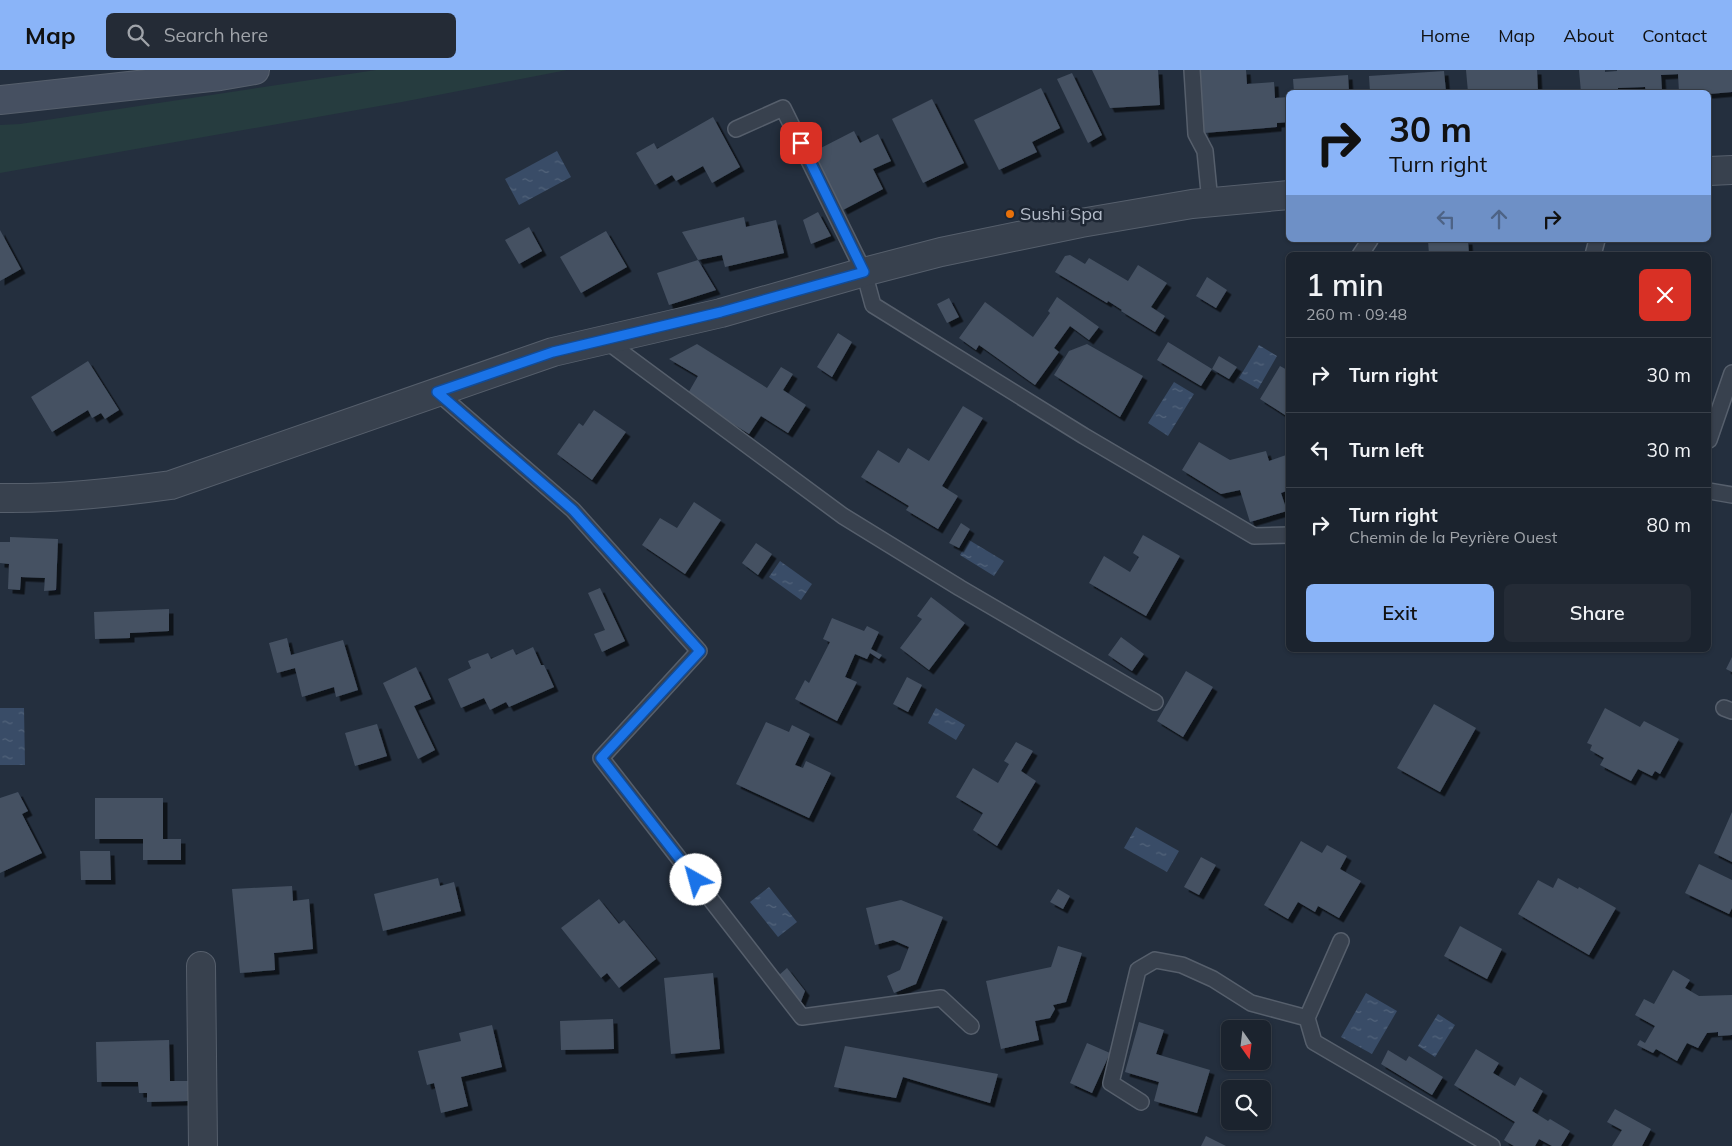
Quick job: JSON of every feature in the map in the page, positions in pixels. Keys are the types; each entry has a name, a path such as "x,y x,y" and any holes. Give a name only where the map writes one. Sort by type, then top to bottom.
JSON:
{"main road":[{"path":"0,100 220,76 255,70"}],"street":[{"path":"1711,171 1732,170"},
{"path":"0,498 40,499 107,494 171,485 553,352 721,312 942,252 1081,223 1210,202 1286,195"},
{"path":"201,966 202,1146"}],"lane":[{"path":"1192,70 1196,134 1205,151 1210,202"},
{"path":"736,129 783,108 864,272 873,305 1084,436 1254,536 1286,535"},
{"path":"605,340 842,516 960,588 1155,702"},
{"path":"1711,434 1732,373"},
{"path":"437,392 573,510 700,651 601,758 802,1016 941,998 971,1026"},
{"path":"1711,491 1732,495"},
{"path":"1341,941 1307,1018 1314,1042 1492,1146"},
{"path":"1141,1102 1111,1083 1138,970 1155,960 1182,965 1212,979 1252,1003 1307,1018"}],"green space":[{"path":"376,70 567,70 402,102 0,173 0,125 20,124"}],"water":[{"path":"557,151 571,177 519,205 505,179"},
{"path":"1259,345 1277,356 1258,389 1239,378"},
{"path":"1174,382 1194,394 1168,436 1148,423"},
{"path":"969,540 1004,561 994,576 960,555"},
{"path":"780,561 812,584 801,600 769,577"},
{"path":"0,708 24,708 25,765 0,765"},
{"path":"936,708 965,725 956,740 928,723"},
{"path":"1136,827 1179,851 1167,872 1124,848"},
{"path":"769,887 797,922 778,937 750,902"},
{"path":"1366,993 1397,1011 1372,1054 1341,1037"},
{"path":"1438,1014 1455,1025 1435,1057 1418,1046"}],"building":[{"path":"1092,70 1158,70 1160,105 1110,108"},
{"path":"1200,70 1246,70 1247,84 1274,82 1275,98 1286,97 1286,122 1277,123 1277,127 1204,133"},
{"path":"1466,70 1537,70 1538,90 1468,90"},
{"path":"1579,70 1605,70 1605,72 1617,70 1732,70 1732,92 1711,94 1711,90 1679,90 1678,74 1661,75 1662,90 1646,90 1645,87 1618,88 1618,90 1581,90"},
{"path":"1444,71 1446,90 1370,90 1369,76"},
{"path":"1072,73 1102,135 1088,143 1057,79"},
{"path":"1348,75 1349,90 1294,90 1293,79"},
{"path":"1041,88 1060,128 1032,142 1037,152 999,170 974,120"},
{"path":"932,99 964,163 923,183 892,119"},
{"path":"713,117 740,167 712,183 703,166 676,181 672,175 655,185 636,153 654,143 657,149"},
{"path":"854,131 860,143 878,134 891,161 873,169 883,189 843,210 813,152"},
{"path":"818,212 831,236 811,244 803,220"},
{"path":"744,217 746,227 776,220 784,253 725,267 722,255 698,260 682,232"},
{"path":"529,227 542,251 519,264 505,240"},
{"path":"0,230 21,269 0,281"},
{"path":"606,231 627,267 581,293 560,257"},
{"path":"1428,242 1468,242 1469,252 1429,252"},
{"path":"1070,255 1085,264 1089,258 1128,281 1138,265 1167,283 1151,307 1165,316 1155,332 1108,301 1107,303 1055,272 1065,256"},
{"path":"698,260 716,290 669,305 657,273"},
{"path":"1207,277 1227,290 1216,308 1196,296"},
{"path":"1057,297 1099,327 1089,340 1070,326 1054,348 1059,352 1035,385 979,345 976,350 959,338 985,302 1033,337 1050,313 1048,311"},
{"path":"949,298 959,317 947,323 937,304"},
{"path":"838,333 852,342 832,377 817,367"},
{"path":"1168,342 1212,369 1201,386 1157,360"},
{"path":"697,344 767,388 781,367 793,374 783,390 806,405 788,433 761,416 749,434 687,395 698,376 669,359"},
{"path":"1087,344 1143,376 1120,417 1054,375 1069,351"},
{"path":"1219,356 1237,367 1229,379 1212,369"},
{"path":"88,361 119,410 105,419 101,413 92,418 88,410 52,432 31,397"},
{"path":"1280,366 1286,369 1285,415 1260,399"},
{"path":"963,406 983,418 942,486 958,496 938,529 906,510 909,506 861,477 878,450 899,463 908,448 929,461"},
{"path":"594,410 626,432 592,480 557,454 579,423 583,426"},
{"path":"1199,442 1230,460 1266,451 1269,461 1286,455 1286,491 1281,493 1286,511 1250,522 1240,490 1221,494 1182,470"},
{"path":"694,502 721,520 685,574 642,545 660,518 677,528"},
{"path":"961,523 970,529 959,548 949,543"},
{"path":"1143,535 1180,556 1146,616 1089,583 1104,556 1130,572 1139,557 1133,553"},
{"path":"10,537 58,539 56,590 44,591 45,578 21,577 20,590 8,589 9,564 0,563 0,542 10,542"},
{"path":"756,543 772,554 758,575 742,563"},
{"path":"600,588 625,641 602,652 594,634 605,630 588,593"},
{"path":"931,597 965,623 929,670 900,648 922,619 917,616"},
{"path":"169,609 169,631 130,633 130,638 95,639 94,612"},
{"path":"832,618 864,631 867,626 879,632 871,649 882,655 879,659 870,653 867,659 855,654 845,677 857,682 837,721 795,699 805,680 809,683 830,642 823,639"},
{"path":"1121,637 1144,654 1132,671 1108,655"},
{"path":"287,638 291,655 343,640 358,690 336,697 334,687 302,697 295,668 277,673 269,643"},
{"path":"533,647 554,687 509,707 506,702 490,710 484,698 461,708 448,679 471,668 468,661 488,653 491,659 513,649 516,655"},
{"path":"1732,657 1732,672 1726,669"},
{"path":"416,667 431,699 414,706 435,750 418,759 383,683"},
{"path":"1186,671 1213,687 1183,737 1157,721"},
{"path":"907,677 922,685 908,712 893,704"},
{"path":"1434,704 1476,728 1440,792 1397,768"},
{"path":"1605,708 1640,727 1644,721 1679,739 1660,774 1655,771 1652,776 1638,769 1631,781 1600,765 1604,758 1590,750 1592,745 1587,743"},
{"path":"766,722 789,732 792,725 810,734 795,765 803,768 806,761 831,773 809,818 736,784"},
{"path":"377,724 387,756 355,766 345,733"},
{"path":"1016,742 1033,751 1021,771 1036,781 997,846 973,830 983,813 956,797 973,768 998,783 1009,764 1004,761"},
{"path":"18,792 28,811 22,814 42,853 0,873 0,798"},
{"path":"95,798 163,798 163,839 181,839 181,860 143,860 143,839 95,839"},
{"path":"1732,812 1732,862 1714,853"},
{"path":"1301,841 1322,853 1327,845 1347,856 1340,869 1361,881 1339,918 1318,906 1315,912 1298,902 1288,919 1264,905"},
{"path":"80,851 110,851 111,880 81,880"},
{"path":"1201,857 1216,865 1199,895 1184,887"},
{"path":"1699,864 1732,880 1732,908 1729,914 1685,893"},
{"path":"438,878 440,886 454,882 461,911 383,931 374,894"},
{"path":"1558,878 1578,889 1579,887 1616,908 1589,955 1518,914 1538,880 1553,888"},
{"path":"292,886 293,901 309,899 313,949 274,953 275,970 240,973 232,889"},
{"path":"1058,889 1070,896 1063,909 1050,902"},
{"path":"599,899 619,924 624,920 656,959 619,988 607,973 601,978 561,928"},
{"path":"901,900 943,917 916,984 894,993 887,976 900,970 909,947 893,940 875,945 866,908"},
{"path":"1460,926 1502,949 1487,979 1444,956"},
{"path":"1058,946 1082,953 1066,1002 1053,1005 1055,1009 1050,1018 1035,1021 1039,1040 1001,1049 986,981 1051,967"},
{"path":"787,968 805,991 800,1004 778,976"},
{"path":"1673,970 1690,980 1685,988 1699,996 1732,995 1732,1035 1718,1036 1718,1032 1707,1033 1698,1048 1687,1043 1677,1061 1656,1049 1653,1053 1637,1045 1640,1040 1645,1043 1655,1026 1635,1015 1644,999 1654,1004"},
{"path":"713,973 720,1049 671,1054 664,978"},
{"path":"613,1019 614,1049 561,1050 560,1021"},
{"path":"1139,1022 1164,1030 1156,1054 1210,1070 1197,1113 1154,1101 1159,1082 1125,1072"},
{"path":"492,1025 502,1067 461,1077 468,1106 441,1113 434,1083 427,1085 418,1051 461,1041 459,1033"},
{"path":"169,1040 170,1081 188,1081 188,1101 147,1102 147,1093 139,1093 138,1082 97,1082 96,1042"},
{"path":"1087,1043 1110,1053 1092,1093 1070,1083"},
{"path":"845,1046 998,1074 990,1103 903,1077 896,1098 834,1087"},
{"path":"1476,1049 1499,1063 1493,1073 1515,1086 1520,1077 1543,1091 1532,1111 1570,1131 1561,1146 1552,1146 1539,1139 1535,1146 1514,1146 1504,1140 1515,1122 1454,1085"},
{"path":"1388,1050 1406,1061 1409,1056 1443,1077 1432,1095 1381,1064"},
{"path":"1615,1109 1651,1129 1642,1146 1612,1146 1622,1130 1607,1122"},
{"path":"1206,1136 1226,1146 1201,1146"}],"place":[{"name":"Sushi Spa","path":"1010,214"}],"route":[{"path":"696,880 601,758 700,651 573,510 437,392 553,352 721,312 864,272 801,143"}]}
